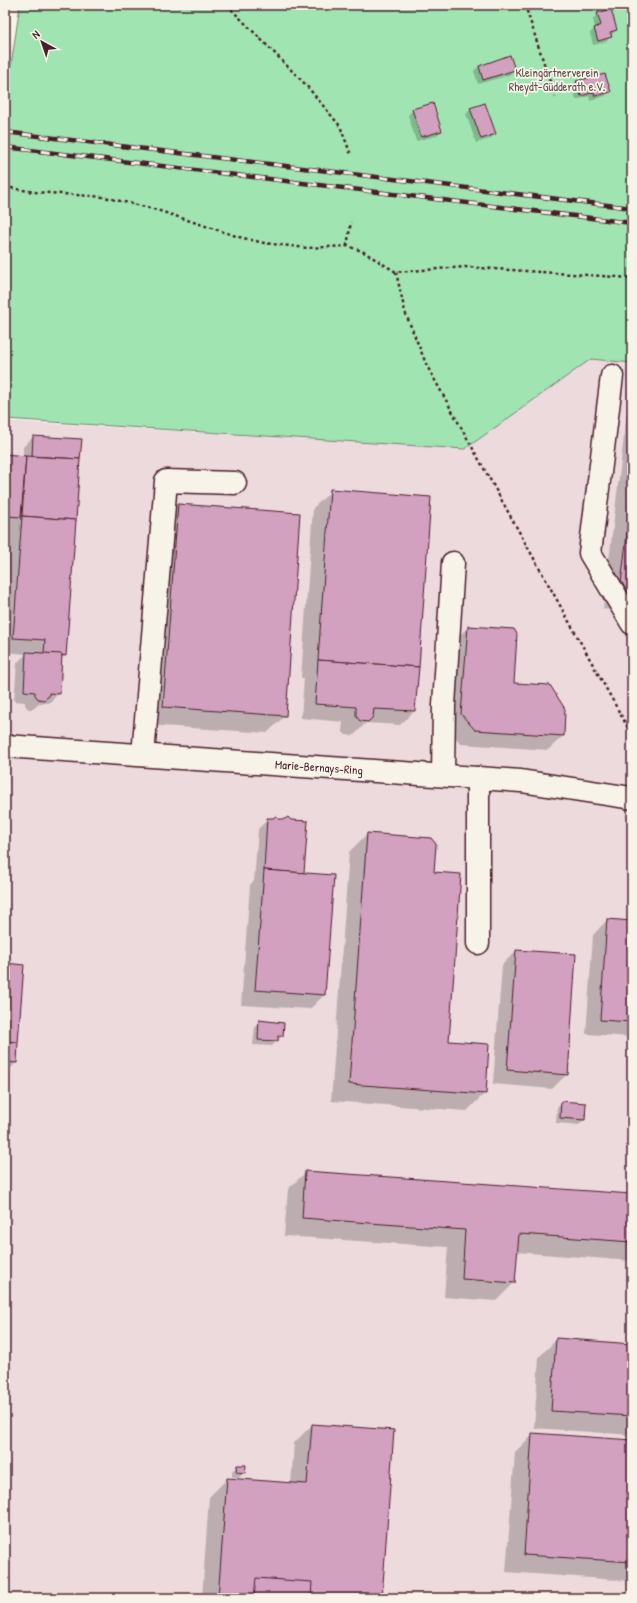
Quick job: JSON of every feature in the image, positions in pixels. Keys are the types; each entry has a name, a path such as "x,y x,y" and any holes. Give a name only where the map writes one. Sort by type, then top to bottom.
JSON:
{"street":[{"path":"612,376 590,553 632,622"},
{"path":"143,755 166,481 235,483"},
{"path":"443,775 444,705 453,563"},
{"name":"Marie-Bernays-Ring","path":"5,746 520,780 632,798"},
{"path":"478,778 478,943"}],"path":[{"path":"227,5 311,90 340,126 352,155"},
{"path":"525,5 555,97"},
{"path":"5,187 35,192 104,197 157,210 239,237 264,243 307,248 347,246 362,251 396,272 465,267 632,278"},
{"path":"347,246 351,222"},
{"path":"396,272 405,312 427,366 632,735"}],"shaded area":[{"path":"591,359 632,363 632,1598 5,1598 5,421 465,449"}],"green space":[{"name":"Kleingärtnerverein Rheydt-Güdderath e.V.","path":"20,5 632,5 632,363 591,359 465,449 5,419 5,93 7,93"}],"building":[{"path":"611,9 617,30 610,32 612,37 598,41 594,28 601,25 597,13"},
{"path":"510,55 515,70 483,80 479,66"},
{"path":"605,74 611,92 595,96 594,92 581,96 576,81"},
{"path":"433,103 442,131 421,137 412,109"},
{"path":"485,103 496,134 481,139 470,108"},
{"path":"33,436 82,439 80,459 32,456"},
{"path":"5,454 26,456 21,517 5,516"},
{"path":"26,456 80,459 76,520 22,516"},
{"path":"330,489 431,497 419,667 318,660"},
{"path":"632,494 632,593 620,591"},
{"path":"178,504 300,513 286,716 163,707"},
{"path":"22,516 76,520 66,656 44,653 45,640 13,638"},
{"path":"468,626 514,629 517,634 514,683 550,685 565,709 564,736 475,730 461,714"},
{"path":"26,652 62,654 60,694 49,693 49,696 44,700 38,699 35,692 24,691"},
{"path":"318,660 419,667 415,711 374,709 373,717 368,722 360,721 356,716 356,707 315,704"},
{"path":"276,816 278,819 285,819 288,817 291,820 308,821 304,873 264,870 267,818 273,818"},
{"path":"367,833 431,838 436,844 434,872 461,874 449,1041 489,1044 486,1094 349,1084"},
{"path":"264,870 334,875 325,995 255,990"},
{"path":"607,919 632,921 632,1022 600,1020"},
{"path":"516,950 576,954 568,1075 507,1070"},
{"path":"5,963 24,965 18,1042 5,1041"},
{"path":"259,1020 284,1023 283,1036 278,1036 278,1041 258,1040"},
{"path":"5,1041 18,1042 17,1063 5,1062"},
{"path":"561,1101 586,1103 585,1120 560,1118"},
{"path":"305,1171 632,1194 632,1242 519,1234 515,1283 462,1279 465,1230 302,1218"},
{"path":"556,1338 632,1344 632,1416 551,1411"},
{"path":"312,1424 394,1430 382,1598 218,1598 227,1478 307,1484"},
{"path":"532,1433 632,1440 632,1562 524,1555"},
{"path":"237,1465 246,1465 245,1473 236,1472"},
{"path":"256,1578 312,1582 311,1598 254,1598"}],"railway":[{"path":"5,132 632,208"},
{"path":"5,147 632,223"}]}
